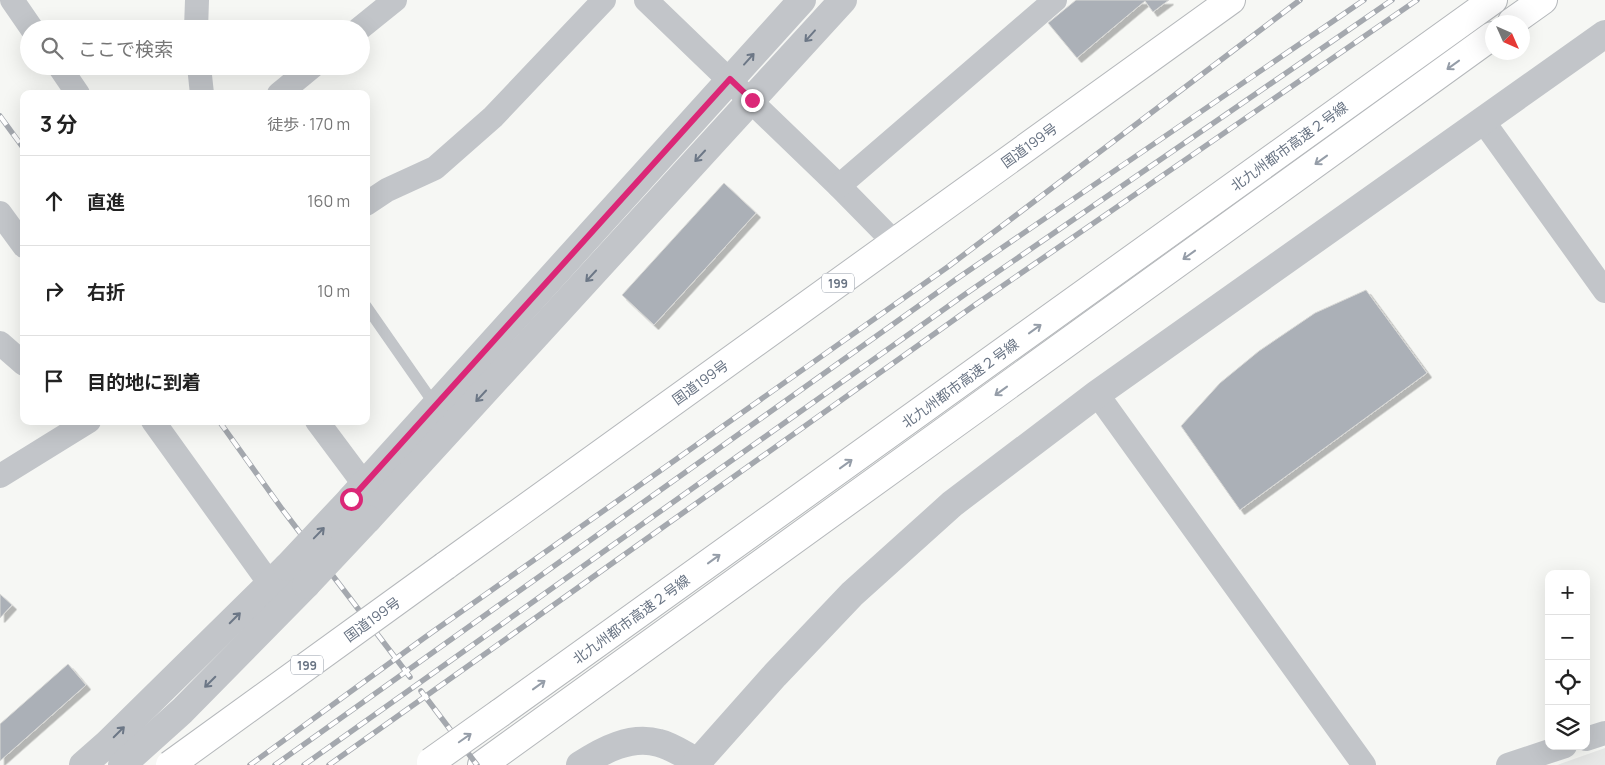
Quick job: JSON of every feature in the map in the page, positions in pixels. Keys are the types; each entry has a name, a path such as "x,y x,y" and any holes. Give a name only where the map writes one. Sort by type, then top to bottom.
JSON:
{"highway":[{"name":"国道199号","path":"170,765 1231,0"},
{"name":"北九州都市高速２号線","path":"429,764 1493,0"},
{"path":"1522,15 1542,0"},
{"path":"482,765 1485,41"}],"street":[{"path":"12,0 26,20"},
{"path":"196,20 197,0"},
{"path":"370,20 395,0"},
{"path":"370,201 387,190 435,168 493,117 604,0"},
{"path":"646,0 752,100 894,242"},
{"path":"83,765 108,743 278,575 357,492 802,0"},
{"path":"122,765 182,711 306,585 842,0"},
{"path":"839,186 1055,0"},
{"path":"580,765 600,752 631,741 659,743 696,763 775,675 852,594 952,504 1098,394 1605,34"},
{"path":"65,75 75,90"},
{"path":"201,75 202,90"},
{"path":"284,90 302,75"},
{"path":"1483,121 1605,291"},
{"path":"0,213 20,240"},
{"path":"0,343 20,360"},
{"path":"1098,394 1364,765"},
{"path":"0,476 83,425"},
{"path":"156,425 278,575"},
{"path":"319,425 357,492"},
{"path":"1590,739 1605,733"},
{"path":"1508,765 1553,750"}],"lane":[{"path":"370,312 436,405"}],"shaded area":[{"path":"1605,748 1605,765 1557,765"}],"building":[{"path":"1076,0 1169,0 1153,12 1145,1 1077,58 1048,23"},
{"path":"724,183 756,213 654,325 622,295"},
{"path":"1366,290 1427,373 1240,510 1181,426 1220,383 1259,351 1315,313"},
{"path":"0,594 12,605 0,618"},
{"path":"68,664 86,685 0,761 0,724"}],"railway":[{"path":"250,765 424,638 949,266 1300,0"},
{"path":"275,765 955,280 1364,0"},
{"path":"304,765 964,295 1392,0"},
{"path":"329,765 972,307 1417,0"},
{"path":"0,116 20,144"},
{"path":"222,425 282,509 410,677"},
{"path":"421,691 477,765"}],"route":[{"path":"351,499 730,79 752,100"}]}
